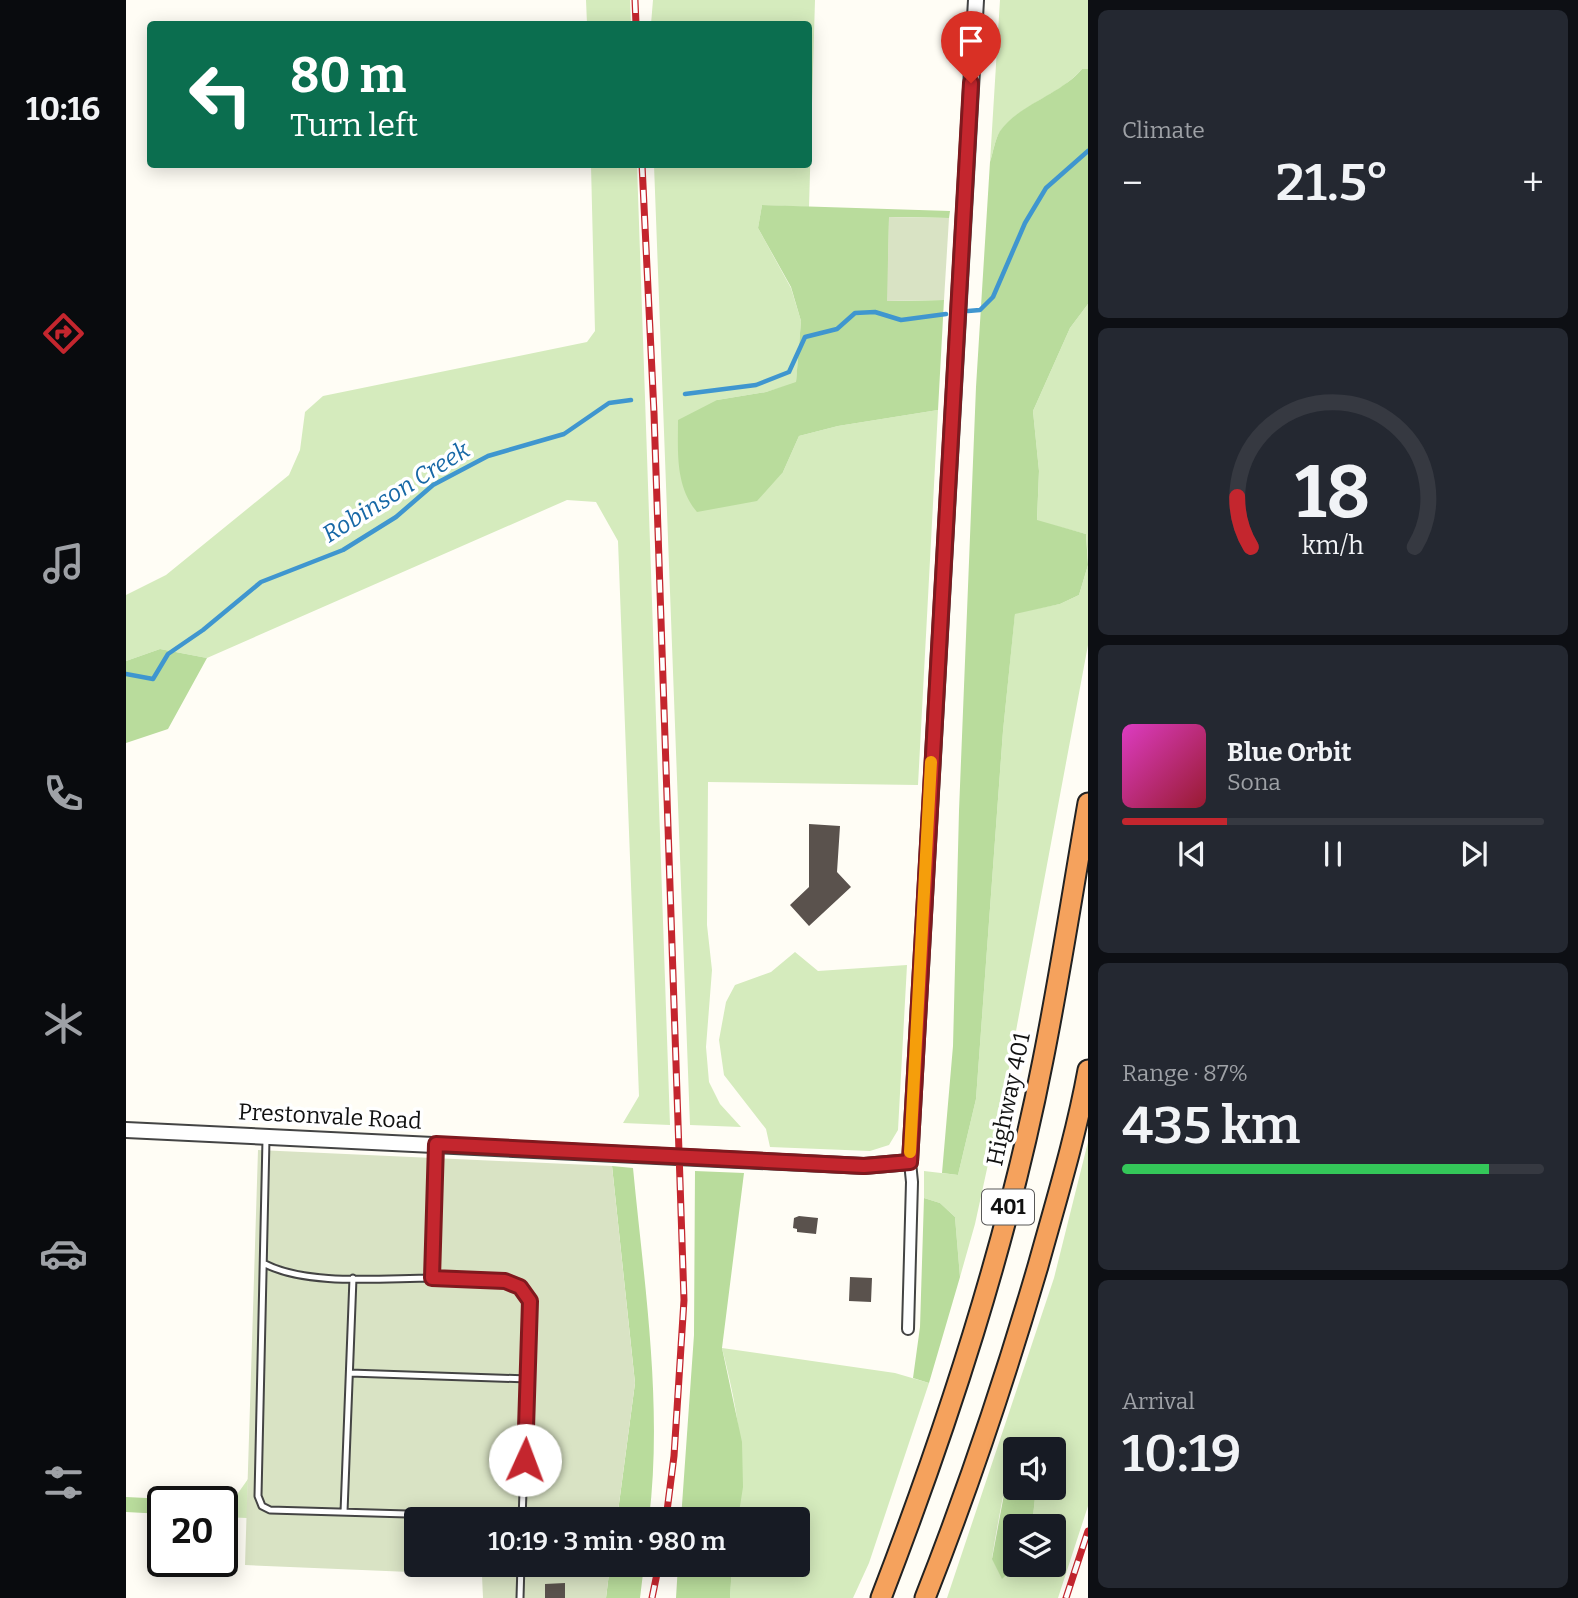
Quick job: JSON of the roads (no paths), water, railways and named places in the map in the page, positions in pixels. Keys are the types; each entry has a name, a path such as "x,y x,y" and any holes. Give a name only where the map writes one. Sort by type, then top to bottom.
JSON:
{"highway":[{"name":"Highway 401","path":"881,1598 954,1394 1019,1168 1043,1060 1088,803"},
{"name":"401","path":"926,1598 973,1476 1017,1336 1055,1205 1088,1070"}],"street":[{"path":"908,1329 912,1182 910,1162 976,0"},
{"name":"Prestonvale Road","path":"126,1130 864,1166 910,1162"}],"lane":[{"path":"267,1136 258,1496 262,1506 270,1510 404,1513"},
{"path":"432,1278 436,1144"},
{"path":"265,1264 283,1273 353,1278 505,1281 520,1287 530,1301 523,1507"},
{"path":"344,1511 353,1278"},
{"path":"351,1373 528,1379"},
{"path":"520,1598 521,1577"}],"waterway":[{"name":"Robinson Creek","path":"968,311 980,310 993,297 1025,223 1046,188 1088,151"},
{"name":"Robinson Creek","path":"685,394 756,385 789,372 805,337 837,329 855,313 875,312 901,320 946,314"},
{"name":"Robinson Creek","path":"126,674 153,679 168,654 203,630 261,582 343,550 396,517 433,485 488,456 564,434 609,403 631,400"}],"railway":[{"path":"635,0 636,21"},
{"path":"642,168 654,413 684,1300 674,1456 668,1507"},
{"path":"1066,1598 1088,1531"},
{"path":"652,1598 656,1577"}]}
